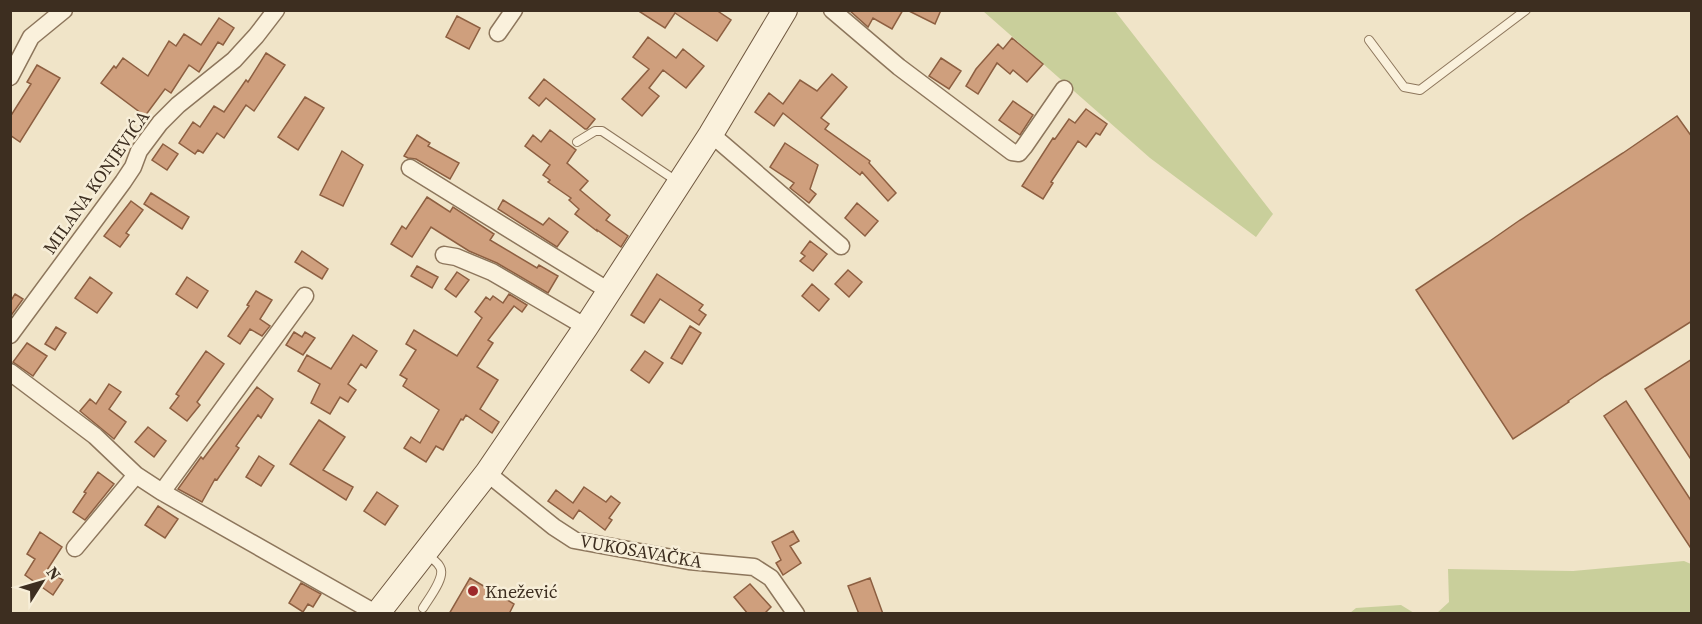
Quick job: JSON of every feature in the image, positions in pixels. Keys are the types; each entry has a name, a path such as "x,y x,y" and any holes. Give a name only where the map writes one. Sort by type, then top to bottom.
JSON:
{"main road":[{"path":"377,614 487,473 586,327 711,134 785,10"}],"street":[{"path":"10,77 31,37 63,10"},
{"name":"MILANA KONJEVIĆA","path":"10,335 123,182 133,167 139,151 160,123 178,105 234,60 276,10"},
{"path":"498,33 514,10"},
{"path":"832,10 900,67 1012,152 1019,153 1024,147 1064,89"},
{"path":"711,134 841,246"},
{"path":"410,168 609,291"},
{"path":"444,255 456,257 492,272 586,327"},
{"path":"162,492 305,296"},
{"path":"10,372 95,436 136,475 377,614"},
{"name":"VUKOSAVAČKA","path":"487,473 574,540 689,561 754,567 771,578 796,614"},
{"path":"75,548 136,475"}],"lane":[{"path":"1369,39 1404,87 1420,90 1526,10"},
{"path":"577,142 595,131 602,131 679,183"},
{"path":"423,608 441,579 442,570 439,564 424,554"}],"green space":[{"path":"983,11 1115,11 1273,214 1256,237 1150,158"},
{"path":"1684,561 1691,564 1691,613 1437,613 1449,602 1448,569 1573,571"},
{"path":"1401,605 1414,613 1350,613 1356,608"}],"building":[{"path":"637,10 716,10 731,20 717,41 675,13 665,28"},
{"path":"849,10 903,10 892,29 873,18 868,27"},
{"path":"907,10 941,10 935,24"},
{"path":"457,16 480,28 469,49 446,37"},
{"path":"219,18 234,28 223,45 218,42 199,72 189,65 171,93 165,89 145,116 101,83 123,58 148,76 169,41 176,46 184,34 201,45"},
{"path":"648,37 676,58 683,49 704,66 686,88 663,70 649,88 659,96 642,116 622,99 649,69 633,57"},
{"path":"1012,38 1043,64 1027,82 1013,70 1010,74 997,63 978,94 966,86 976,69 998,44 1003,49"},
{"path":"266,53 285,65 254,111 246,105 224,138 217,133 203,153 198,150 195,154 179,143 193,122 200,127 214,106 224,112 246,80 248,82"},
{"path":"941,58 961,71 949,89 929,76"},
{"path":"37,65 60,78 20,142 10,135 10,117 31,84 27,82"},
{"path":"832,74 847,87 821,118 829,124 825,129 870,161 869,163 896,193 888,201 862,172 860,175 783,113 774,126 755,112 769,93 783,104 800,80 817,91"},
{"path":"544,79 595,119 587,129 546,98 539,106 529,98"},
{"path":"305,97 324,108 298,150 278,137"},
{"path":"1013,101 1033,115 1020,135 999,120"},
{"path":"1086,109 1107,124 1100,135 1096,133 1086,147 1078,141 1051,182 1053,183 1043,199 1022,186 1053,138 1055,139 1069,119 1075,123"},
{"path":"1677,116 1692,137 1692,321 1605,376 1513,439 1416,290"},
{"path":"550,130 576,150 567,163 588,181 580,190 610,215 606,220 628,236 621,247 575,214 579,209 569,200 571,198 548,182 550,180 543,175 550,165 525,146 533,135 541,142"},
{"path":"417,135 430,143 428,146 459,163 450,179 416,159 404,156"},
{"path":"785,143 818,165 810,189 816,194 809,203 790,188 794,183 770,167"},
{"path":"163,144 178,154 167,170 152,160"},
{"path":"342,151 363,165 343,206 320,195"},
{"path":"151,193 189,217 182,229 144,204"},
{"path":"427,197 450,212 453,207 494,234 490,240 537,268 539,265 558,276 548,293 497,263 469,251 431,227 412,257 391,244 402,226 406,229"},
{"path":"503,200 543,225 549,218 568,232 557,247 498,209"},
{"path":"131,201 143,210 126,233 129,235 120,247 104,236"},
{"path":"857,203 878,221 865,236 845,218"},
{"path":"810,241 827,254 813,271 800,261 805,256 801,253"},
{"path":"302,251 328,269 322,279 295,262"},
{"path":"417,266 438,277 432,288 411,276"},
{"path":"848,270 862,282 849,297 835,284"},
{"path":"457,272 469,280 456,297 445,289"},
{"path":"657,274 703,305 699,310 706,315 699,325 660,299 644,323 631,315"},
{"path":"90,277 112,293 97,313 75,298"},
{"path":"187,277 208,291 197,308 176,294"},
{"path":"812,284 829,299 819,311 802,296"},
{"path":"256,291 272,300 260,319 270,326 262,336 250,329 240,344 228,336 249,306 247,305"},
{"path":"15,294 23,299 10,317 10,302"},
{"path":"509,294 527,305 522,312 514,306 488,340 493,343 477,367 498,380 480,409 499,422 492,433 466,415 463,420 461,419 443,450 436,446 426,462 404,448 411,437 420,443 439,410 403,386 407,379 400,375 416,350 406,344 414,330 457,356 482,318 475,312 486,297 490,300 493,296 503,303"},
{"path":"690,326 701,333 682,364 671,358"},
{"path":"56,327 66,333 55,350 45,344"},
{"path":"294,332 302,337 305,332 315,338 303,355 286,345"},
{"path":"353,335 377,351 366,368 361,364 348,384 356,390 348,402 340,397 330,414 311,403 320,384 298,371 307,355 331,369"},
{"path":"27,343 47,356 33,376 13,362"},
{"path":"206,351 224,364 197,402 200,405 187,421 170,408 179,396 176,394"},
{"path":"645,351 663,363 649,383 631,370"},
{"path":"1692,359 1692,461 1645,389"},
{"path":"109,384 121,392 109,409 126,422 114,439 80,411 90,399 96,404"},
{"path":"257,387 273,399 261,418 258,415 236,446 239,448 217,480 215,479 202,502 178,489 201,457 203,459"},
{"path":"1626,401 1692,502 1692,550 1604,416"},
{"path":"319,420 345,437 323,470 353,487 346,500 290,464"},
{"path":"148,427 166,441 154,457 135,442"},
{"path":"259,456 274,466 261,486 246,477"},
{"path":"98,472 114,484 85,520 73,512"},
{"path":"584,487 606,502 611,496 620,503 609,518 612,520 605,530 579,510 573,519 548,501 556,490 573,503"},
{"path":"377,492 398,506 385,525 364,511"},
{"path":"158,506 178,519 165,538 145,525"},
{"path":"793,531 799,541 790,546 801,563 783,575 776,563 781,560 772,542"},
{"path":"40,532 62,547 47,570 63,580 53,595 25,575 35,559 27,554"},
{"path":"470,578 514,604 509,614 449,614"},
{"path":"870,578 883,614 859,614 848,586"},
{"path":"301,583 321,594 313,607 308,604 303,612 289,603"},
{"path":"750,584 771,607 764,614 748,614 734,597"}],"place":[{"name":"Knežević","path":"473,591"}]}
